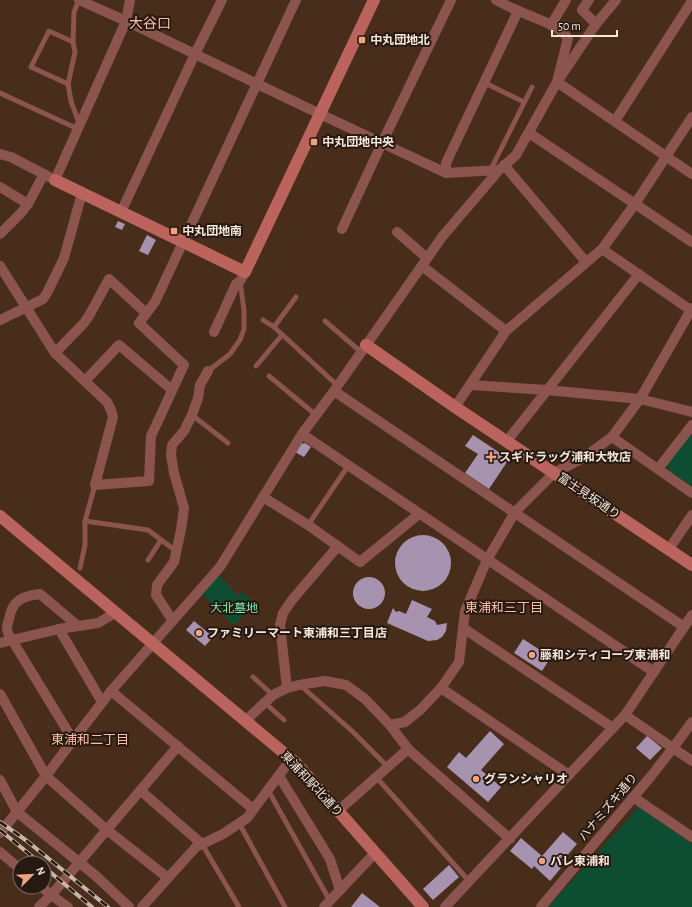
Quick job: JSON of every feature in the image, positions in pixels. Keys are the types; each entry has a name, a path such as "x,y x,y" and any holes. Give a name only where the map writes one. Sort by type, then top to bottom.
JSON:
{"street":[{"path":"79,0 446,173 497,169"},
{"path":"0,234 20,214 49,177 79,127 126,22 130,0"},
{"path":"121,212 222,0"},
{"path":"0,266 55,353 107,402 112,410 113,418 95,485 149,481 151,436 184,365 138,323 155,302 296,0"},
{"path":"214,332 236,284 243,277 374,0"},
{"path":"342,229 451,0"},
{"path":"496,0 551,25 568,38 558,82"},
{"path":"551,25 566,0"},
{"path":"589,0 582,10 596,24"},
{"path":"0,833 111,691 220,567 302,434 442,237 497,169 516,155 558,82 596,24 616,0"},
{"path":"614,121 692,2"},
{"path":"446,173 446,164 518,11"},
{"path":"558,82 692,174"},
{"path":"455,407 506,330 602,249 635,204 692,117"},
{"path":"529,133 692,242"},
{"path":"0,154 11,157 183,242 243,277"},
{"path":"497,169 586,262"},
{"path":"0,187 28,204"},
{"path":"0,320 43,299 47,293 64,258 82,193"},
{"path":"397,232 424,262 506,330"},
{"path":"390,725 405,722 420,710 441,688 459,662 465,611 487,560 516,512 554,473 583,458 612,437 640,399 691,310 602,249"},
{"path":"507,441 639,274"},
{"path":"55,353 84,323 109,280 146,313"},
{"path":"84,381 118,345 172,390"},
{"name":"富士見坂通り","path":"364,348 507,441 692,565"},
{"path":"173,621 156,595 157,585 174,562 184,508 174,473 171,455 172,444 184,431 192,415 198,398 200,385 208,371"},
{"path":"470,385 547,390 640,399 692,412"},
{"path":"336,388 684,627"},
{"path":"658,469 692,425"},
{"path":"302,434 654,672"},
{"path":"612,437 692,493"},
{"path":"263,498 308,525 360,562 419,514"},
{"path":"669,549 692,515"},
{"name":"東浦和駅北通り","path":"0,516 296,763 423,907"},
{"path":"287,688 280,625 283,612 338,546"},
{"path":"73,740 12,640 7,628 10,611 14,605 21,599 28,596 40,594 78,626"},
{"path":"0,643 59,629 98,623 115,612"},
{"path":"445,907 625,715 692,615"},
{"path":"463,628 613,728"},
{"path":"59,629 102,702"},
{"path":"245,721 273,695 287,688 325,682 346,686 365,699 390,725 408,749 510,839"},
{"path":"441,688 569,775"},
{"path":"111,691 253,809"},
{"path":"0,694 46,776 107,830 168,878"},
{"path":"625,715 692,761"},
{"name":"ハナミズキ通り","path":"541,907 674,748 692,722"},
{"path":"40,907 53,894 178,746"},
{"path":"338,811 408,749"},
{"path":"142,907 196,847 223,834 247,818 291,759"},
{"path":"278,776 330,860 340,890"},
{"path":"0,780 17,812 78,864 96,876 129,907"},
{"path":"141,791 202,844"},
{"path":"633,797 692,837"},
{"path":"0,852 12,862"},
{"path":"327,904 375,853"},
{"path":"53,894 68,907"}],"lane":[{"path":"79,0 74,12 73,42 75,52 68,84 71,102 79,127"},
{"path":"68,84 31,67 48,31 73,42"},
{"path":"484,83 524,102"},
{"path":"497,169 524,102 532,87"},
{"path":"0,93 79,127"},
{"path":"208,371 230,354 240,340 244,329 243,277"},
{"path":"274,327 296,297"},
{"path":"263,320 282,334 336,388"},
{"path":"325,321 364,348"},
{"path":"256,366 282,334"},
{"path":"269,376 316,415"},
{"path":"192,415 228,443"},
{"path":"308,525 348,466"},
{"path":"80,568 85,545 85,521 95,485"},
{"path":"85,521 148,530 176,551"},
{"path":"148,560 161,540"},
{"path":"253,677 273,695"},
{"path":"299,685 352,731 388,767"},
{"path":"265,703 284,720"},
{"path":"377,778 469,882"},
{"path":"268,790 327,904"},
{"path":"239,823 285,907"},
{"path":"202,844 239,907"}],"green space":[{"path":"692,431 692,486 669,471 666,465"},
{"name":"大北墓地","path":"219,575 238,596 242,592 255,603 234,625 202,594"},
{"path":"639,807 692,844 692,907 548,907"}],"building":[{"path":"118,221 125,224 122,230 115,227"},
{"path":"147,235 156,240 148,255 139,251"},
{"path":"473,435 509,459 489,489 465,473 478,454 465,446"},
{"path":"305,443 311,447 304,457 295,452 301,444"},
{"path":"423,535 434,537 443,543 449,552 451,563 449,574 443,583 434,589 423,591 412,589 403,583 397,574 395,563 397,552 403,543 412,537"},
{"path":"369,577 380,582 385,593 380,604 369,609 358,604 353,593 358,582"},
{"path":"412,600 432,609 427,617 435,621 437,625 447,623 446,631 442,637 437,640 428,641 387,623 393,608 396,612 399,611 406,614"},
{"path":"194,621 213,637 205,646 186,630"},
{"name":"藤和シティコープ東浦和","path":"523,639 551,657 542,671 514,653"},
{"name":"グランシャリオ","path":"490,731 504,744 481,770 501,787 488,802 447,767 459,752 466,758"},
{"path":"647,736 662,748 650,760 636,748"},
{"name":"パレ東浦和","path":"563,832 577,844 558,866 561,868 550,881 534,866 532,869 510,851 521,838 542,856"},
{"path":"449,865 459,877 433,900 423,889"},
{"path":"362,893 380,907 351,907"}],"railway":[{"path":"0,822 27,841 108,907"},
{"path":"0,830 30,855"},
{"path":"52,874 92,907"}],"place":[{"name":"中丸団地北","path":"362,40"},
{"name":"中丸団地中央","path":"314,142"},
{"name":"中丸団地南","path":"174,231"},
{"name":"スギドラッグ浦和大牧店","path":"491,457"},
{"name":"ファミリーマート東浦和三丁目店","path":"199,633"},
{"name":"藤和シティコープ東浦和","path":"532,655"},
{"name":"グランシャリオ","path":"476,779"},
{"name":"パレ東浦和","path":"542,861"}],"district":[{"name":"大谷口","path":"150,24"},
{"name":"東浦和三丁目","path":"504,608"},
{"name":"東浦和二丁目","path":"90,740"}]}
